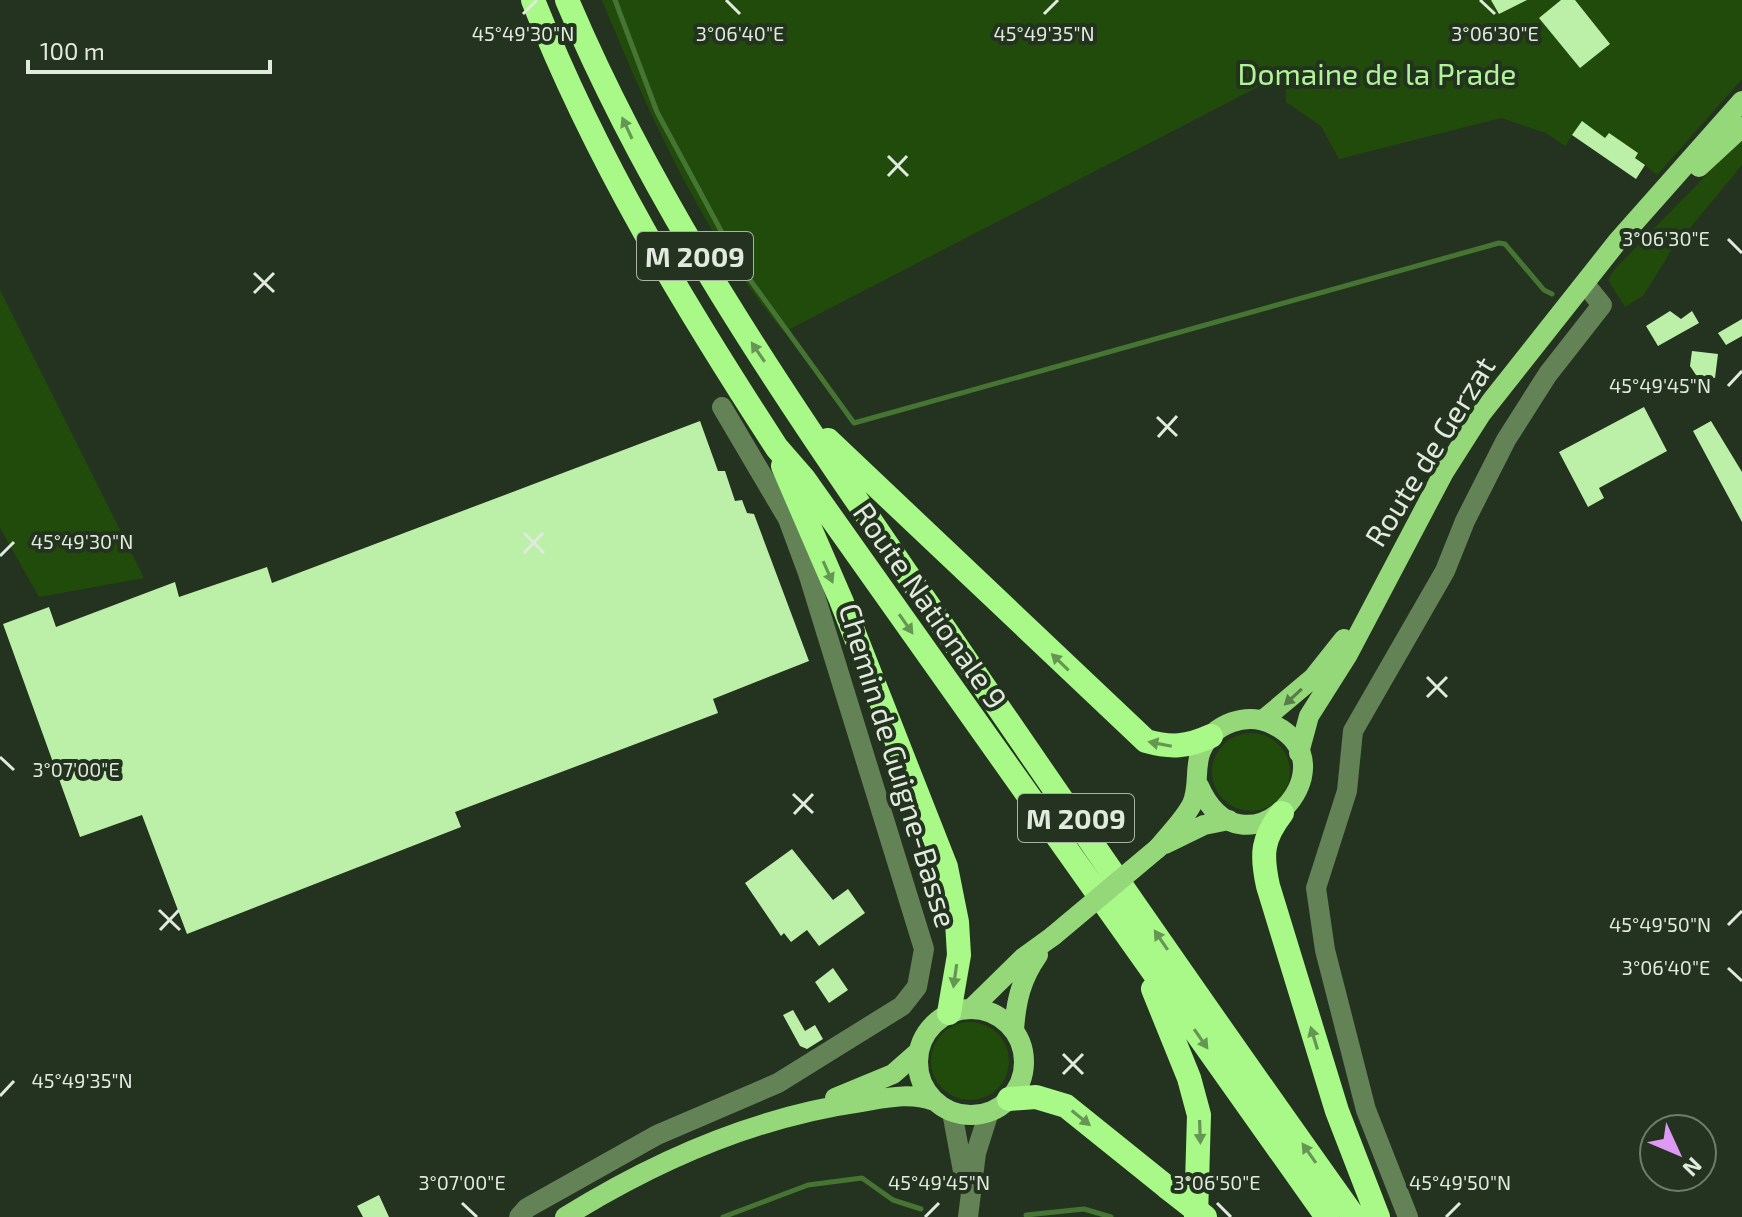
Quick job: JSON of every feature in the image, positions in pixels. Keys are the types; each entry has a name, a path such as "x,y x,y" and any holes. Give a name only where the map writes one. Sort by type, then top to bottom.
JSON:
{"highway":[{"name":"Route Nationale 9","path":"533,0 570,93 632,212 777,448 804,479 1327,1217"},
{"name":"Route Nationale 9","path":"567,0 645,166 698,261 1006,719 1354,1217"},
{"path":"803,416 1146,741 1166,747 1186,746 1211,736"},
{"path":"777,448 946,867 957,922 960,1011"},
{"path":"1282,813 1267,833 1262,848 1268,886 1337,1111 1378,1217"},
{"path":"1138,954 1189,1078 1199,1115 1196,1217"},
{"path":"999,1105 1036,1097 1066,1106 1205,1217"}],"main road":[{"name":"Route de Gerzat","path":"1299,753 1309,716 1347,656 1444,472 1481,414 1647,207 1742,101"},
{"name":"Route de Gerzat","path":"1585,284 1742,127"},
{"name":"Route de Gerzat","path":"1263,720 1313,678 1387,576"},
{"path":"1158,848 1204,825 1229,820 1257,824 1282,813 1300,786 1299,753 1285,732 1263,720 1235,721 1211,736 1201,751 1197,768 1199,786 1205,800 1229,820"},
{"path":"934,1101 923,1086 918,1070 918,1052 924,1036 960,1011 1158,848 1191,806 1199,786"},
{"path":"806,1110 900,1096 920,1096 952,1112 977,1115 999,1105 1023,1072 1024,1057 1014,1030 1016,1002 1026,972 1053,936"},
{"path":"960,1011 1002,1018 1014,1030"},
{"path":"565,1217 683,1155 893,1074 918,1052"}],"street":[{"path":"1408,1217 1366,1110 1325,950 1316,888 1347,791 1353,731 1437,585 1506,440 1548,374 1602,305 1585,284"},
{"name":"Chemin de Guigne-Basse","path":"519,1217 527,1208 623,1152 796,1073 902,1006 917,987 923,968 924,949 808,573 788,519 722,407"},
{"path":"968,1217 976,1153 999,1105"},
{"path":"952,1112 964,1164 968,1217"}],"green space":[{"name":"Domaine de la Prade","path":"602,0 1742,0 1742,79 1657,175 1608,135 1605,138 1581,123 1565,146 1546,133 1501,118 1339,159 1321,126 1286,102 1285,73 784,332 728,256 703,215 659,131"},
{"path":"1742,138 1742,165 1671,251 1643,296 1625,307 1608,280 1614,270"},
{"path":"0,290 144,578 39,597 0,528"},
{"path":"1251,733 1266,736 1283,750 1290,772 1287,787 1273,804 1251,811 1236,808 1219,794 1212,772 1215,757 1229,740"},
{"path":"970,1022 985,1025 1002,1039 1009,1061 1006,1076 992,1093 970,1100 955,1097 938,1083 931,1061 934,1046 948,1029"}],"building":[{"path":"1491,0 1527,0 1499,14"},
{"path":"1561,0 1575,0 1610,44 1580,68 1539,18"},
{"path":"1582,121 1605,138 1609,133 1638,153 1635,158 1645,165 1636,179 1572,135"},
{"path":"1670,311 1681,319 1692,311 1699,323 1658,346 1646,326"},
{"path":"1742,319 1742,336 1726,345 1718,333"},
{"path":"1692,351 1718,354 1715,378 1710,377 1709,385 1694,384 1696,375 1690,366"},
{"path":"1644,407 1667,451 1599,488 1604,498 1588,507 1559,452"},
{"path":"700,421 718,471 725,471 735,501 742,500 747,513 754,514 809,661 713,699 718,713 455,812 461,827 187,934 142,815 80,837 3,624 49,607 56,627 175,582 179,597 267,567 272,583"},
{"path":"1711,421 1742,472 1742,522 1693,431"},
{"path":"792,849 833,900 848,889 865,913 819,946 807,930 791,942 784,933 781,936 745,883"},
{"path":"833,968 848,990 829,1003 815,982"},
{"path":"793,1010 805,1031 815,1025 823,1039 807,1049 800,1046 783,1015"},
{"path":"379,1195 389,1217 363,1217 357,1206"}],"waterway":[{"path":"615,0 657,112 740,266 854,423 1499,243 1505,244 1544,290 1552,294"},
{"path":"723,1217 808,1185 862,1178 893,1200 921,1209"},
{"path":"1026,1215 1084,1209 1111,1217"}]}
